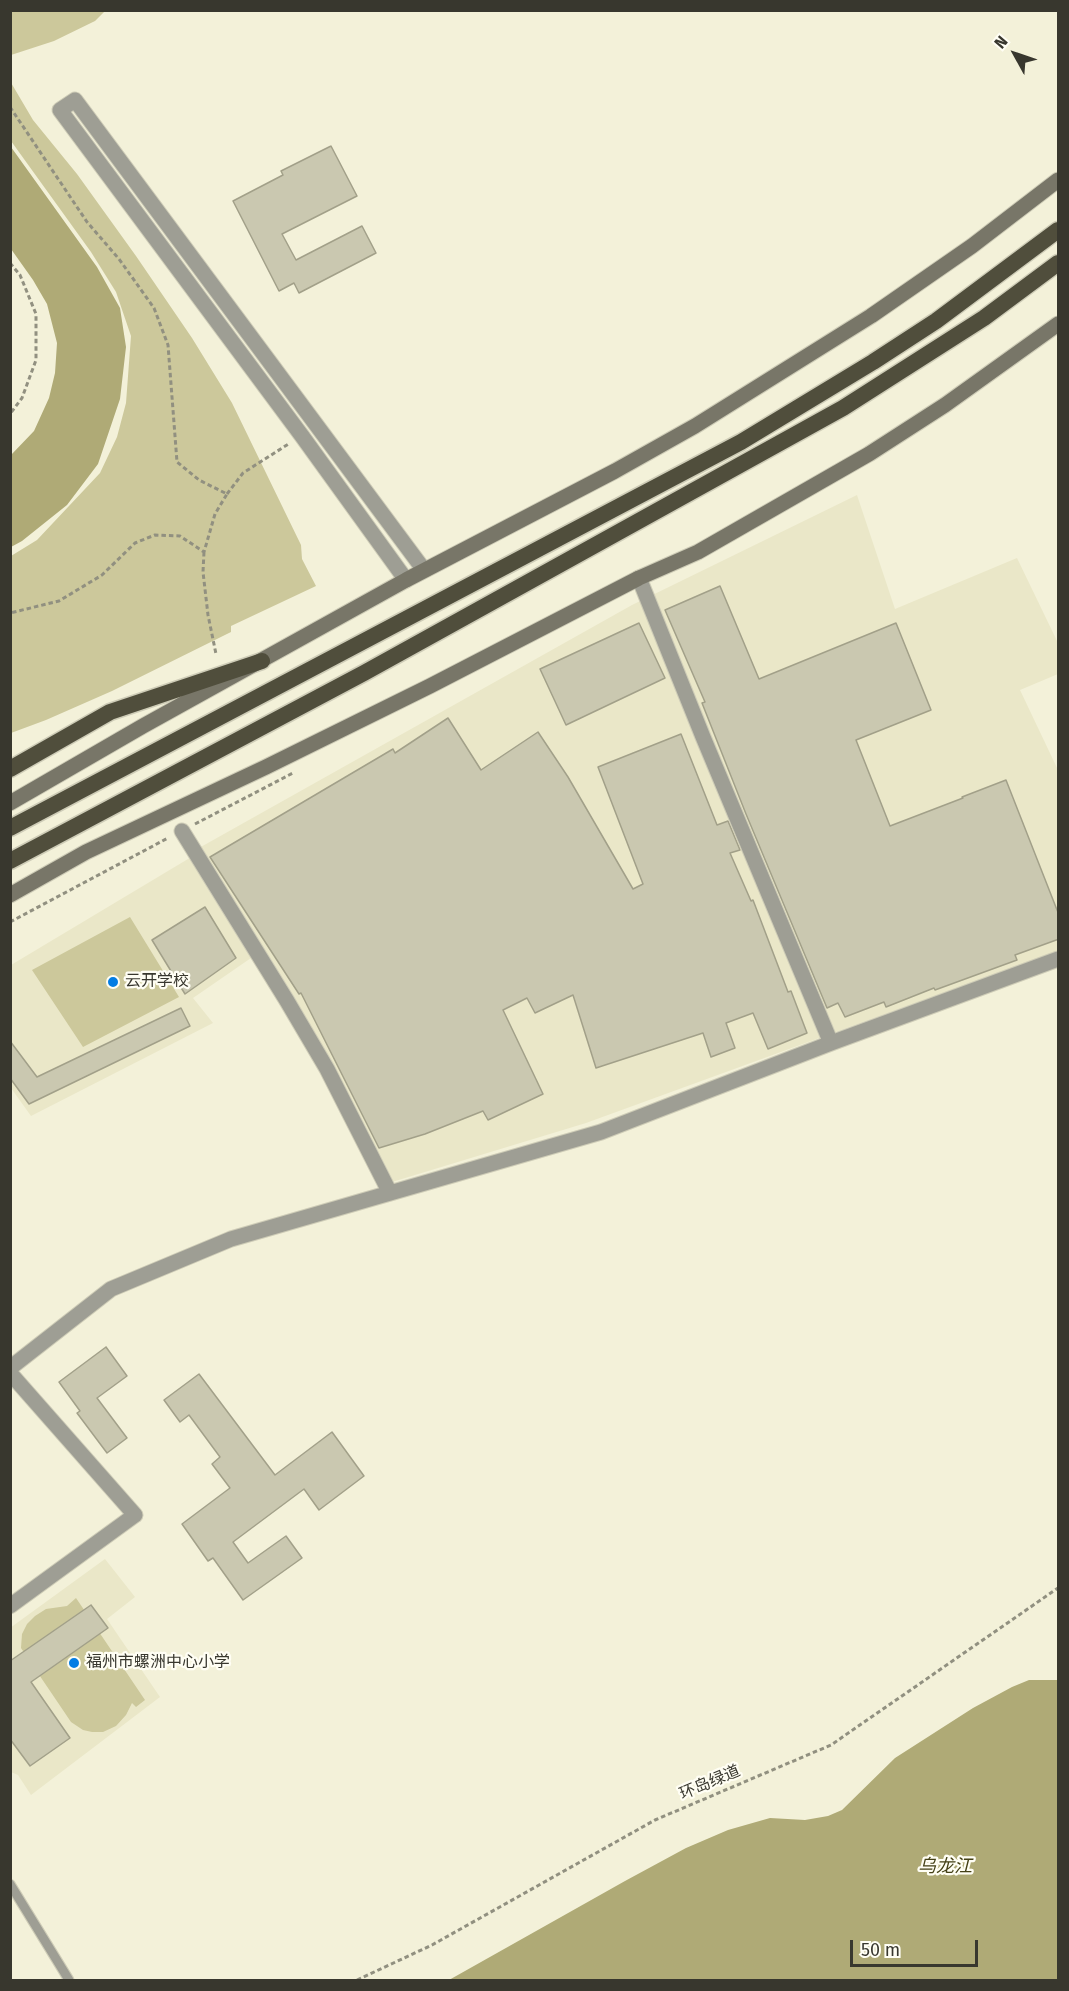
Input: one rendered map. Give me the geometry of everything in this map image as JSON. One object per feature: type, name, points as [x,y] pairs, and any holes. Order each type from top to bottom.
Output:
[{"type":"highway","points":[[10,828],[741,442],[927,327],[1059,230]]},
{"type":"highway","points":[[10,861],[374,668],[843,408],[984,318],[1059,263]]},
{"type":"highway","points":[[10,769],[110,711],[262,661]]},
{"type":"main road","points":[[10,803],[424,570],[640,458],[837,338],[922,281],[1059,180]]},
{"type":"main road","points":[[10,895],[86,852],[430,686],[639,578],[698,552],[869,454],[953,400],[1059,324]]},
{"type":"street","points":[[406,580],[60,110],[75,100],[424,570]]},
{"type":"street","points":[[639,578],[707,748],[831,1043]]},
{"type":"street","points":[[182,831],[327,1069],[390,1193]]},
{"type":"street","points":[[10,1368],[111,1289],[231,1239],[601,1132],[831,1043],[1059,959]]},
{"type":"street","points":[[10,1373],[135,1515],[10,1606]]},
{"type":"lane","points":[[10,1884],[69,1980]]},
{"type":"path","points":[[10,107],[87,222],[119,259],[154,308],[168,345],[177,462],[199,480],[226,494]]},
{"type":"path","points":[[10,263],[20,275],[36,314],[36,360],[22,398],[10,414]]},
{"type":"path","points":[[216,654],[204,583],[204,552],[215,514],[226,494],[249,468],[302,436]]},
{"type":"path","points":[[10,613],[59,601],[102,575],[135,543],[154,535],[180,536],[204,552]]},
{"type":"path","name":"环岛绿道","points":[[357,1980],[432,1945],[655,1820],[831,1745],[1059,1588]]},
{"type":"shaded area","points":[[10,11],[105,11],[95,21],[54,41],[11,55]]},
{"type":"shaded area","points":[[10,81],[33,120],[77,174],[136,256],[192,338],[232,403],[301,545],[302,559],[316,586],[231,626],[231,632],[112,691],[11,733],[11,556],[37,540],[100,473],[117,437],[126,403],[131,336],[116,292],[91,252],[11,141]]},
{"type":"shaded area","points":[[857,495],[895,609],[1017,558],[1058,643],[1058,674],[1020,690],[1058,770],[1058,951],[586,1123],[392,1182],[199,848],[632,605]]},
{"type":"shaded area","name":"云开学校","points":[[193,856],[251,958],[193,998],[213,1023],[31,1116],[11,1088],[11,965]]},
{"type":"shaded area","points":[[130,917],[179,997],[83,1047],[32,970]]},
{"type":"shaded area","name":"福州市螺洲中心小学","points":[[105,1559],[135,1597],[107,1619],[160,1697],[31,1795],[18,1775],[11,1772],[10,1628]]},
{"type":"shaded area","points":[[76,1598],[145,1700],[136,1707],[132,1703],[126,1715],[116,1726],[103,1732],[83,1730],[71,1722],[21,1648],[22,1634],[27,1624],[35,1616],[46,1609],[67,1606]]},
{"type":"water","points":[[11,147],[97,267],[120,308],[126,347],[120,399],[98,464],[67,505],[22,541],[11,547],[11,455],[34,431],[49,398],[55,373],[57,343],[47,304],[11,249]]},
{"type":"water","name":"乌龙江","points":[[1029,1680],[1058,1680],[1058,1980],[449,1980],[686,1848],[728,1830],[770,1818],[805,1820],[828,1816],[842,1810],[895,1758],[973,1708]]},
{"type":"building","points":[[331,146],[357,196],[282,234],[296,260],[362,226],[376,253],[299,293],[294,283],[279,291],[233,201],[283,175],[281,171]]},
{"type":"building","points":[[720,586],[759,679],[896,623],[931,710],[856,740],[890,826],[1006,780],[1059,915],[1059,939],[1015,955],[1017,960],[886,1007],[884,1002],[845,1017],[838,1003],[827,1008],[746,814],[702,703],[705,702],[665,610]]},
{"type":"building","points":[[639,623],[665,678],[566,725],[540,669]]},
{"type":"building","points":[[448,718],[481,770],[538,732],[568,777],[633,889],[643,884],[598,767],[681,734],[717,825],[728,821],[740,850],[730,853],[751,901],[753,900],[788,992],[791,991],[807,1033],[768,1049],[753,1013],[726,1023],[735,1048],[711,1057],[703,1033],[596,1068],[573,995],[535,1013],[527,998],[503,1010],[543,1094],[488,1120],[483,1111],[425,1134],[379,1148],[301,993],[299,994],[210,857],[393,749],[395,753]]},
{"type":"building","points":[[205,907],[236,958],[185,994],[152,940]]},
{"type":"building","points":[[181,1008],[190,1026],[29,1104],[10,1078],[10,1041],[37,1077]]},
{"type":"building","points":[[106,1347],[127,1376],[97,1398],[127,1438],[107,1453],[77,1413],[80,1411],[59,1382]]},
{"type":"building","points":[[199,1374],[275,1475],[332,1432],[364,1476],[319,1510],[304,1489],[233,1542],[248,1563],[286,1536],[302,1558],[243,1600],[213,1558],[208,1561],[182,1524],[230,1488],[212,1464],[220,1457],[189,1415],[180,1422],[164,1400]]},
{"type":"building","points":[[91,1605],[108,1628],[31,1682],[70,1738],[30,1766],[10,1739],[10,1661]]},
{"type":"place","name":"云开学校","points":[[113,982]]},
{"type":"place","name":"福州市螺洲中心小学","points":[[74,1663]]}]
